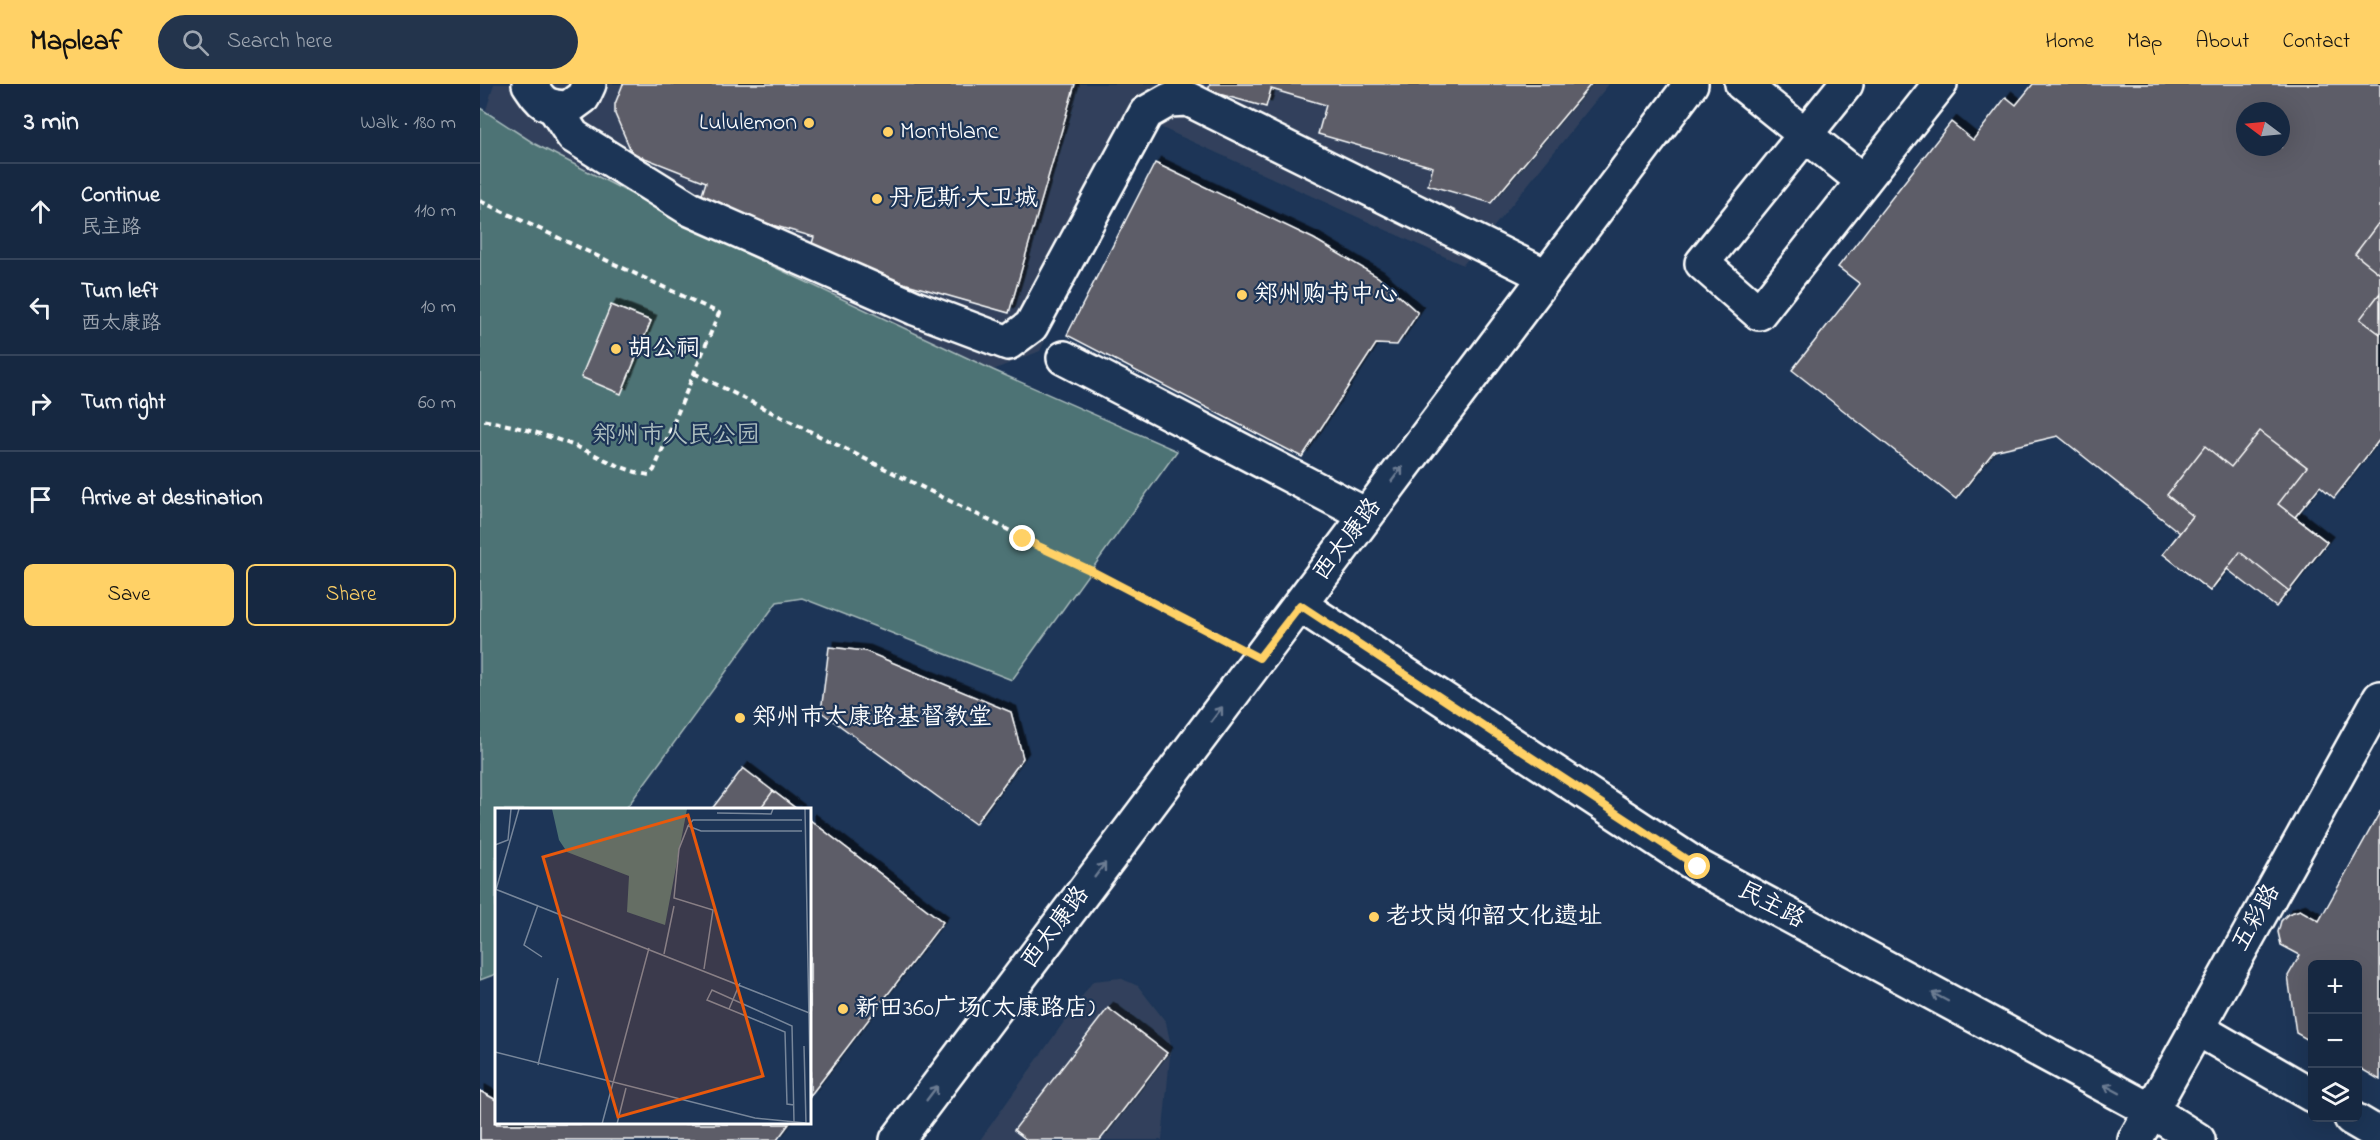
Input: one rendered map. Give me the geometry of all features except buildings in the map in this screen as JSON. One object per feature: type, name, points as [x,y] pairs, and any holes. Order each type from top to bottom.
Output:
[{"type":"street","points":[[529,84],[542,103],[568,108],[583,97],[589,84]]},
{"type":"street","name":"西太康路","points":[[897,1140],[1691,84]]},
{"type":"street","points":[[1742,84],[1863,181]]},
{"type":"street","points":[[1846,84],[1702,263],[1759,313],[1940,84]]},
{"type":"street","points":[[554,107],[573,136],[690,209],[915,308],[1008,343],[1031,326],[1146,113],[1169,100],[1188,99],[1546,276]]},
{"type":"street","points":[[1064,358],[1366,515]]},
{"type":"street","name":"民主路","points":[[1300,605],[1698,867],[2152,1111],[2198,1140]]},
{"type":"street","name":"五彩路","points":[[2135,1140],[2380,698]]},
{"type":"street","points":[[2196,1028],[2308,1092]]},
{"type":"street","points":[[2358,1122],[2380,1134]]},
{"type":"path","points":[[480,201],[719,313],[654,470],[649,475],[636,473],[574,446],[496,422],[480,420]]},
{"type":"path","points":[[694,373],[1003,529],[1092,571],[1259,658]]},
{"type":"shaded area","name":"丹尼斯·大卫城","points":[[494,84],[1609,84],[1463,265],[1149,122],[1040,351],[993,370],[749,255],[535,144],[486,110]]},
{"type":"shaded area","points":[[1120,978],[1138,986],[1166,1022],[1171,1046],[1162,1140],[980,1140],[1093,981]]},
{"type":"green space","name":"郑州市人民公园","points":[[480,108],[535,144],[749,255],[993,370],[1177,451],[1012,680],[802,598],[777,602],[626,808],[495,808],[495,974],[480,980]]},
{"type":"place","name":"Lululemon","points":[[809,123]]},
{"type":"place","name":"Montblanc","points":[[888,132]]},
{"type":"place","name":"丹尼斯·大卫城","points":[[877,199]]},
{"type":"place","name":"郑州购书中心","points":[[1242,295]]},
{"type":"place","name":"胡公祠","points":[[616,349]]},
{"type":"place","name":"郑州市太康路基督教堂","points":[[740,718]]},
{"type":"place","name":"老坟岗仰韶文化遗址","points":[[1374,917]]},
{"type":"place","name":"新田360广场(太康路店)","points":[[843,1009]]},
{"type":"route","points":[[1023,539],[1092,571],[1259,658],[1300,605],[1698,867]]}]
